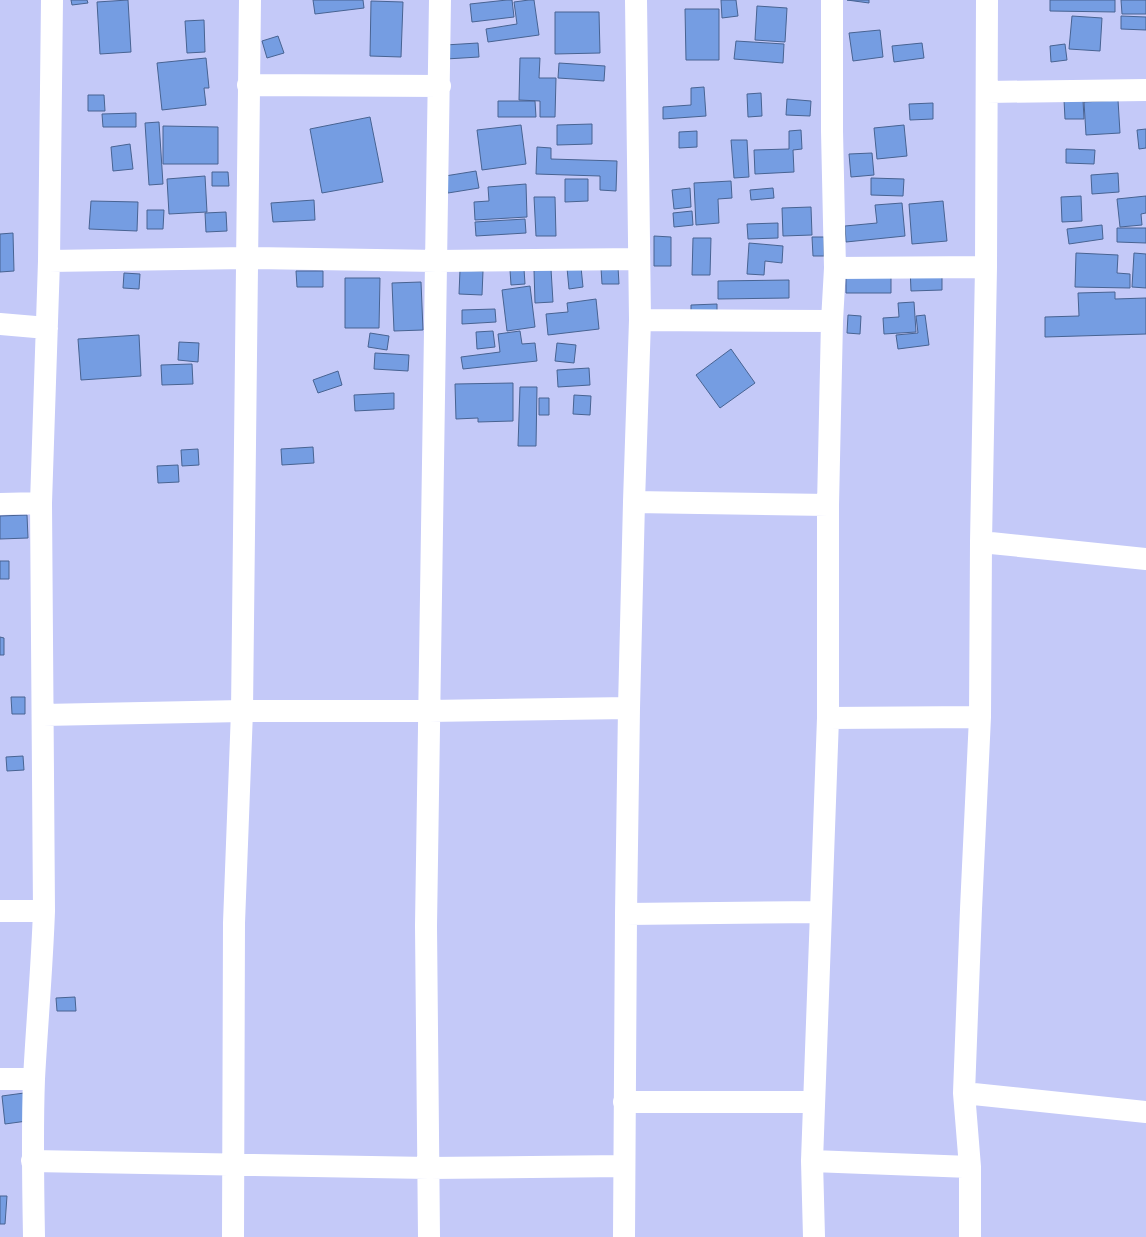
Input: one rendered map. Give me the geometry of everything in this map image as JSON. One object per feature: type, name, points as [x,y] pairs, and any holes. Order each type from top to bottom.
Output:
[{"type":"street","points":[[34,1237],[32,1161],[34,1079],[42,968],[44,911],[41,503],[49,261],[52,0]]},
{"type":"street","points":[[233,1237],[234,923],[242,711],[250,0]]},
{"type":"street","points":[[429,1237],[426,926],[428,710],[440,86],[440,0]]},
{"type":"street","points":[[624,1237],[624,1102],[629,708],[640,320],[636,0]]},
{"type":"street","points":[[814,1237],[812,1161],[828,718],[828,505],[832,321],[835,268],[832,131],[832,0]]},
{"type":"street","points":[[970,1237],[970,1167],[964,1093],[980,717],[981,542],[986,267],[987,0]]},
{"type":"street","points":[[248,85],[440,86]]},
{"type":"street","points":[[987,92],[1146,90]]},
{"type":"street","points":[[49,261],[247,258],[437,261],[639,259]]},
{"type":"street","points":[[835,268],[986,267]]},
{"type":"street","points":[[640,320],[832,321]]},
{"type":"street","points":[[0,324],[47,328]]},
{"type":"street","points":[[634,502],[828,505]]},
{"type":"street","points":[[0,504],[41,503]]},
{"type":"street","points":[[981,542],[1146,559]]},
{"type":"street","points":[[43,716],[242,711],[629,708]]},
{"type":"street","points":[[828,718],[980,717]]},
{"type":"street","points":[[0,911],[44,911]]},
{"type":"street","points":[[626,914],[822,912]]},
{"type":"street","points":[[0,1079],[34,1079]]},
{"type":"street","points":[[964,1093],[1146,1112]]},
{"type":"street","points":[[624,1102],[814,1102]]},
{"type":"street","points":[[32,1161],[429,1168],[624,1166]]},
{"type":"street","points":[[812,1161],[970,1167]]},
{"type":"building","points":[[71,0],[87,0],[88,3],[72,5]]},
{"type":"building","points":[[128,0],[131,52],[100,54],[97,2]]},
{"type":"building","points":[[313,0],[363,0],[364,8],[315,14]]},
{"type":"building","points":[[512,0],[514,17],[472,22],[470,4]]},
{"type":"building","points":[[534,0],[539,35],[488,42],[486,29],[517,24],[514,2]]},
{"type":"building","points":[[721,0],[736,0],[738,16],[722,18]]},
{"type":"building","points":[[847,0],[869,0],[869,3]]},
{"type":"building","points":[[1050,0],[1115,0],[1115,12],[1050,11]]},
{"type":"building","points":[[1121,0],[1146,0],[1146,14],[1122,14]]},
{"type":"building","points":[[371,1],[403,2],[401,57],[370,56]]},
{"type":"building","points":[[757,6],[787,8],[785,42],[755,40]]},
{"type":"building","points":[[685,9],[719,9],[719,60],[686,60]]},
{"type":"building","points":[[555,12],[599,12],[600,53],[555,54]]},
{"type":"building","points":[[1072,16],[1102,18],[1100,51],[1069,49]]},
{"type":"building","points":[[1121,16],[1146,17],[1146,30],[1121,29]]},
{"type":"building","points":[[204,20],[205,52],[187,53],[185,21]]},
{"type":"building","points":[[880,30],[883,57],[853,61],[849,33]]},
{"type":"building","points":[[278,36],[284,53],[267,58],[262,41]]},
{"type":"building","points":[[736,41],[784,44],[783,63],[734,59]]},
{"type":"building","points":[[478,43],[479,57],[446,59],[445,45]]},
{"type":"building","points":[[922,43],[924,58],[894,62],[892,46]]},
{"type":"building","points":[[1065,44],[1067,60],[1051,62],[1050,46]]},
{"type":"building","points":[[206,58],[209,88],[204,88],[206,105],[162,110],[157,63]]},
{"type":"building","points":[[520,58],[540,58],[539,78],[556,78],[555,117],[540,117],[540,101],[519,100]]},
{"type":"building","points":[[559,63],[605,66],[604,81],[558,78]]},
{"type":"building","points":[[704,87],[706,116],[663,119],[663,107],[691,105],[691,88]]},
{"type":"building","points":[[761,93],[762,116],[748,117],[747,94]]},
{"type":"building","points":[[88,95],[104,95],[105,111],[88,111]]},
{"type":"building","points":[[787,99],[811,101],[810,116],[786,115]]},
{"type":"building","points":[[1064,100],[1083,100],[1084,119],[1065,119]]},
{"type":"building","points":[[1118,100],[1120,133],[1086,135],[1084,102]]},
{"type":"building","points":[[498,101],[535,101],[536,117],[498,117]]},
{"type":"building","points":[[933,103],[933,119],[910,120],[909,104]]},
{"type":"building","points":[[136,113],[136,127],[103,127],[102,114]]},
{"type":"building","points":[[370,117],[383,182],[322,193],[310,129]]},
{"type":"building","points":[[159,122],[163,184],[149,185],[145,123]]},
{"type":"building","points":[[592,124],[592,144],[557,145],[557,125]]},
{"type":"building","points":[[521,125],[526,164],[482,170],[477,130]]},
{"type":"building","points":[[904,125],[907,156],[877,159],[874,128]]},
{"type":"building","points":[[163,126],[218,127],[218,164],[163,164]]},
{"type":"building","points":[[1146,129],[1146,148],[1139,149],[1137,130]]},
{"type":"building","points":[[801,130],[802,149],[793,150],[794,172],[755,174],[754,150],[789,149],[789,131]]},
{"type":"building","points":[[697,131],[697,147],[679,148],[679,132]]},
{"type":"building","points":[[731,140],[747,140],[749,177],[734,178]]},
{"type":"building","points":[[130,144],[133,169],[113,171],[111,147]]},
{"type":"building","points":[[537,147],[551,148],[551,159],[617,161],[616,191],[600,190],[600,176],[536,174]]},
{"type":"building","points":[[1066,149],[1095,150],[1094,164],[1066,163]]},
{"type":"building","points":[[872,153],[874,175],[851,177],[849,154]]},
{"type":"building","points":[[476,171],[479,188],[448,193],[445,176]]},
{"type":"building","points":[[212,172],[228,172],[229,186],[212,186]]},
{"type":"building","points":[[1118,173],[1119,192],[1092,194],[1091,175]]},
{"type":"building","points":[[205,176],[207,212],[169,214],[167,179]]},
{"type":"building","points":[[871,178],[904,179],[903,196],[871,195]]},
{"type":"building","points":[[565,179],[588,179],[588,201],[565,202]]},
{"type":"building","points":[[731,181],[732,198],[718,199],[719,223],[696,225],[694,183]]},
{"type":"building","points":[[526,184],[527,217],[475,220],[474,202],[489,201],[488,187]]},
{"type":"building","points":[[690,188],[691,207],[674,209],[672,190]]},
{"type":"building","points":[[773,188],[774,198],[751,200],[750,190]]},
{"type":"building","points":[[1081,196],[1082,221],[1062,222],[1061,197]]},
{"type":"building","points":[[1146,196],[1146,213],[1141,214],[1142,225],[1120,227],[1117,199]]},
{"type":"building","points":[[534,197],[555,197],[556,236],[536,236]]},
{"type":"building","points":[[314,200],[315,220],[273,222],[271,203]]},
{"type":"building","points":[[91,201],[138,202],[137,231],[89,229]]},
{"type":"building","points":[[943,201],[947,241],[912,244],[909,204]]},
{"type":"building","points":[[902,203],[905,236],[846,242],[845,226],[877,223],[875,205]]},
{"type":"building","points":[[811,207],[812,235],[783,236],[782,208]]},
{"type":"building","points":[[147,210],[164,210],[163,229],[147,229]]},
{"type":"building","points":[[692,211],[693,225],[674,227],[673,213]]},
{"type":"building","points":[[226,212],[227,231],[206,232],[205,213]]},
{"type":"building","points":[[525,219],[526,233],[476,236],[475,222]]},
{"type":"building","points":[[778,223],[778,238],[748,239],[747,224]]},
{"type":"building","points":[[1102,225],[1103,239],[1069,244],[1067,229]]},
{"type":"building","points":[[1117,228],[1146,228],[1146,243],[1117,242]]},
{"type":"building","points":[[13,233],[14,271],[0,272],[0,234]]},
{"type":"building","points":[[654,236],[671,237],[671,266],[654,266]]},
{"type":"building","points":[[812,237],[824,237],[824,256],[813,256]]},
{"type":"building","points":[[693,238],[711,238],[710,275],[692,275]]},
{"type":"building","points":[[749,243],[783,246],[782,263],[765,261],[764,275],[747,274]]},
{"type":"building","points":[[1076,253],[1118,255],[1117,273],[1130,274],[1130,288],[1075,287]]},
{"type":"building","points":[[1134,253],[1146,254],[1146,288],[1132,287]]},
{"type":"building","points":[[942,266],[942,290],[911,291],[910,267]]},
{"type":"building","points":[[581,267],[583,287],[569,289],[567,268]]},
{"type":"building","points":[[618,267],[619,284],[602,284],[601,268]]},
{"type":"building","points":[[524,269],[525,284],[511,285],[510,270]]},
{"type":"building","points":[[551,269],[553,302],[535,303],[534,270]]},
{"type":"building","points":[[460,270],[483,271],[482,295],[459,294]]},
{"type":"building","points":[[296,271],[323,271],[323,287],[297,287]]},
{"type":"building","points":[[124,273],[140,274],[139,289],[123,288]]},
{"type":"building","points":[[846,276],[891,276],[891,293],[846,293]]},
{"type":"building","points":[[345,278],[380,278],[379,328],[345,328]]},
{"type":"building","points":[[789,280],[789,298],[718,299],[718,281]]},
{"type":"building","points":[[421,282],[423,330],[394,331],[392,283]]},
{"type":"building","points":[[530,286],[535,327],[507,331],[502,290]]},
{"type":"building","points":[[1115,292],[1115,299],[1146,298],[1146,334],[1045,337],[1045,317],[1079,316],[1078,293]]},
{"type":"building","points":[[596,299],[599,329],[548,335],[546,314],[568,312],[567,303]]},
{"type":"building","points":[[914,302],[916,332],[884,334],[883,318],[899,317],[898,303]]},
{"type":"building","points":[[717,304],[717,316],[691,316],[691,305]]},
{"type":"building","points":[[495,309],[496,322],[462,324],[462,310]]},
{"type":"building","points":[[848,315],[861,316],[860,334],[847,333]]},
{"type":"building","points":[[925,315],[929,345],[898,349],[896,335],[918,333],[916,316]]},
{"type":"building","points":[[493,331],[495,347],[477,349],[476,332]]},
{"type":"building","points":[[520,331],[522,344],[535,343],[537,361],[463,369],[461,357],[500,352],[498,334]]},
{"type":"building","points":[[370,333],[389,336],[387,350],[368,347]]},
{"type":"building","points":[[139,335],[141,376],[81,380],[78,339]]},
{"type":"building","points":[[179,342],[199,343],[198,362],[178,360]]},
{"type":"building","points":[[557,343],[576,345],[574,363],[555,361]]},
{"type":"building","points":[[731,349],[755,383],[720,408],[696,375]]},
{"type":"building","points":[[375,353],[409,355],[408,371],[374,369]]},
{"type":"building","points":[[192,364],[193,384],[162,385],[161,365]]},
{"type":"building","points":[[589,368],[590,385],[558,387],[557,370]]},
{"type":"building","points":[[338,371],[342,385],[318,393],[313,380]]},
{"type":"building","points":[[513,383],[513,421],[478,422],[478,418],[456,419],[455,384]]},
{"type":"building","points":[[520,387],[537,387],[536,446],[518,446]]},
{"type":"building","points":[[394,393],[394,409],[355,411],[354,395]]},
{"type":"building","points":[[574,395],[591,396],[590,415],[573,414]]},
{"type":"building","points":[[539,398],[549,398],[549,415],[539,415]]},
{"type":"building","points":[[313,447],[314,463],[282,465],[281,449]]},
{"type":"building","points":[[198,449],[199,465],[182,466],[181,450]]},
{"type":"building","points":[[178,465],[179,482],[158,483],[157,466]]},
{"type":"building","points":[[27,515],[28,538],[0,539],[0,516]]},
{"type":"building","points":[[0,561],[9,561],[9,579],[0,579]]},
{"type":"building","points":[[0,637],[4,638],[4,655],[0,655]]},
{"type":"building","points":[[11,697],[25,697],[25,714],[12,714]]},
{"type":"building","points":[[23,756],[24,770],[7,771],[6,757]]},
{"type":"building","points":[[75,997],[76,1011],[57,1011],[56,998]]},
{"type":"building","points":[[24,1093],[27,1121],[5,1124],[2,1096]]},
{"type":"building","points":[[0,1196],[7,1196],[5,1224],[0,1224]]}]
